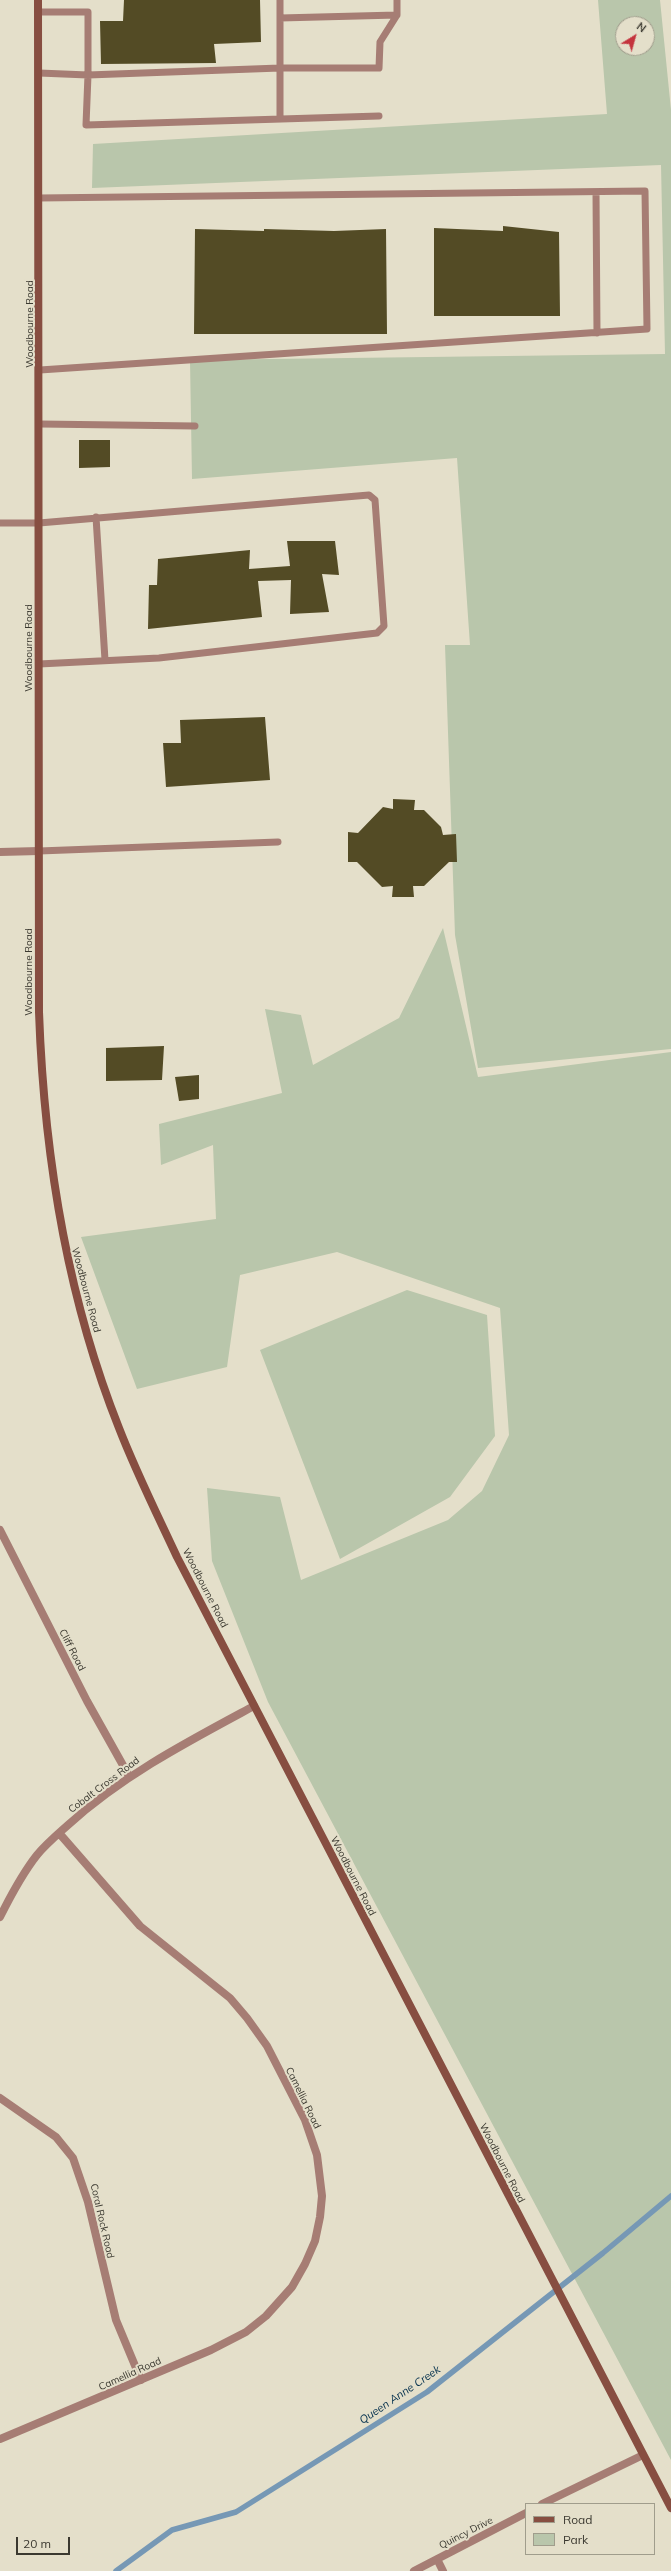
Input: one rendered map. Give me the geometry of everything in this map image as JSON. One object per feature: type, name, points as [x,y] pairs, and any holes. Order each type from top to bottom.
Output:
[{"type":"main road","name":"Woodbourne Road","points":[[38,0],[40,370],[39,851],[42,1080],[50,1159],[64,1245],[79,1307],[119,1428],[150,1500],[254,1706],[671,2508]]},
{"type":"street","points":[[0,852],[39,851]]},
{"type":"street","name":"Cliff Road","points":[[0,1530],[87,1701],[129,1776]]},
{"type":"street","name":"Cobalt Cross Road","points":[[0,1917],[19,1881],[38,1853],[59,1833],[129,1776],[174,1749],[254,1706]]},
{"type":"street","name":"Camellia Road","points":[[0,2440],[211,2350],[246,2332],[283,2299],[305,2264],[315,2241],[320,2217],[321,2180],[317,2154],[305,2120],[267,2046],[247,2018],[230,1998],[140,1926],[59,1833]]},
{"type":"street","name":"Coral Rock Road","points":[[0,2098],[56,2137],[73,2158],[88,2202],[116,2320],[141,2380]]},
{"type":"street","points":[[544,2503],[643,2455]]},
{"type":"street","name":"Quincy Drive","points":[[414,2571],[525,2514]]},
{"type":"street","points":[[437,2559],[443,2571]]},
{"type":"lane","points":[[280,0],[280,119]]},
{"type":"lane","points":[[39,73],[88,75],[280,68],[378,68],[380,42],[398,16],[397,0]]},
{"type":"lane","points":[[38,12],[88,12],[86,125],[379,116]]},
{"type":"lane","points":[[280,18],[398,16]]},
{"type":"lane","points":[[39,198],[645,191],[647,329],[40,370]]},
{"type":"lane","points":[[596,192],[597,333]]},
{"type":"lane","points":[[40,424],[195,426]]},
{"type":"lane","points":[[0,524],[39,523],[369,495],[376,500],[384,626],[377,633],[159,658],[39,664]]},
{"type":"lane","points":[[96,517],[105,660]]},
{"type":"lane","points":[[39,851],[278,842]]},
{"type":"green space","points":[[598,0],[660,0],[671,110],[671,1049],[478,1068],[455,935],[445,645],[470,645],[457,458],[192,479],[190,360],[665,354],[661,165],[92,188],[93,144],[607,114]]},
{"type":"green space","points":[[443,928],[478,1077],[671,1052],[671,2460],[268,1702],[212,1561],[207,1488],[280,1497],[301,1580],[448,1520],[482,1491],[509,1435],[500,1308],[337,1252],[240,1275],[227,1367],[137,1389],[81,1237],[216,1219],[213,1145],[161,1165],[159,1124],[282,1093],[265,1009],[301,1015],[313,1065],[399,1018]]},
{"type":"green space","points":[[407,1290],[487,1315],[495,1436],[450,1497],[340,1559],[260,1350]]},
{"type":"building","points":[[124,0],[260,0],[261,42],[214,44],[216,63],[101,64],[100,21],[123,21]]},
{"type":"building","points":[[503,226],[559,232],[560,316],[434,316],[434,228],[503,231]]},
{"type":"building","points":[[195,229],[334,231],[386,229],[387,334],[194,334]]},
{"type":"building","points":[[79,440],[110,440],[110,467],[79,468]]},
{"type":"building","points":[[287,541],[335,541],[339,575],[322,574],[329,612],[290,614],[291,580],[258,581],[262,617],[148,629],[149,585],[157,585],[158,559],[250,550],[249,569],[290,566]]},
{"type":"building","points":[[265,717],[270,780],[166,787],[163,743],[181,743],[180,720]]},
{"type":"building","points":[[393,799],[415,800],[414,810],[424,810],[441,827],[443,835],[456,834],[457,862],[449,862],[424,886],[413,886],[414,897],[392,897],[393,886],[382,887],[357,862],[348,862],[348,832],[358,833],[383,807],[393,809]]},
{"type":"building","points":[[164,1046],[162,1080],[106,1081],[106,1048]]},
{"type":"building","points":[[199,1075],[199,1099],[179,1101],[175,1077]]},
{"type":"waterway","name":"Queen Anne Creek","points":[[116,2571],[172,2530],[236,2512],[427,2392],[603,2253],[671,2196]]}]
